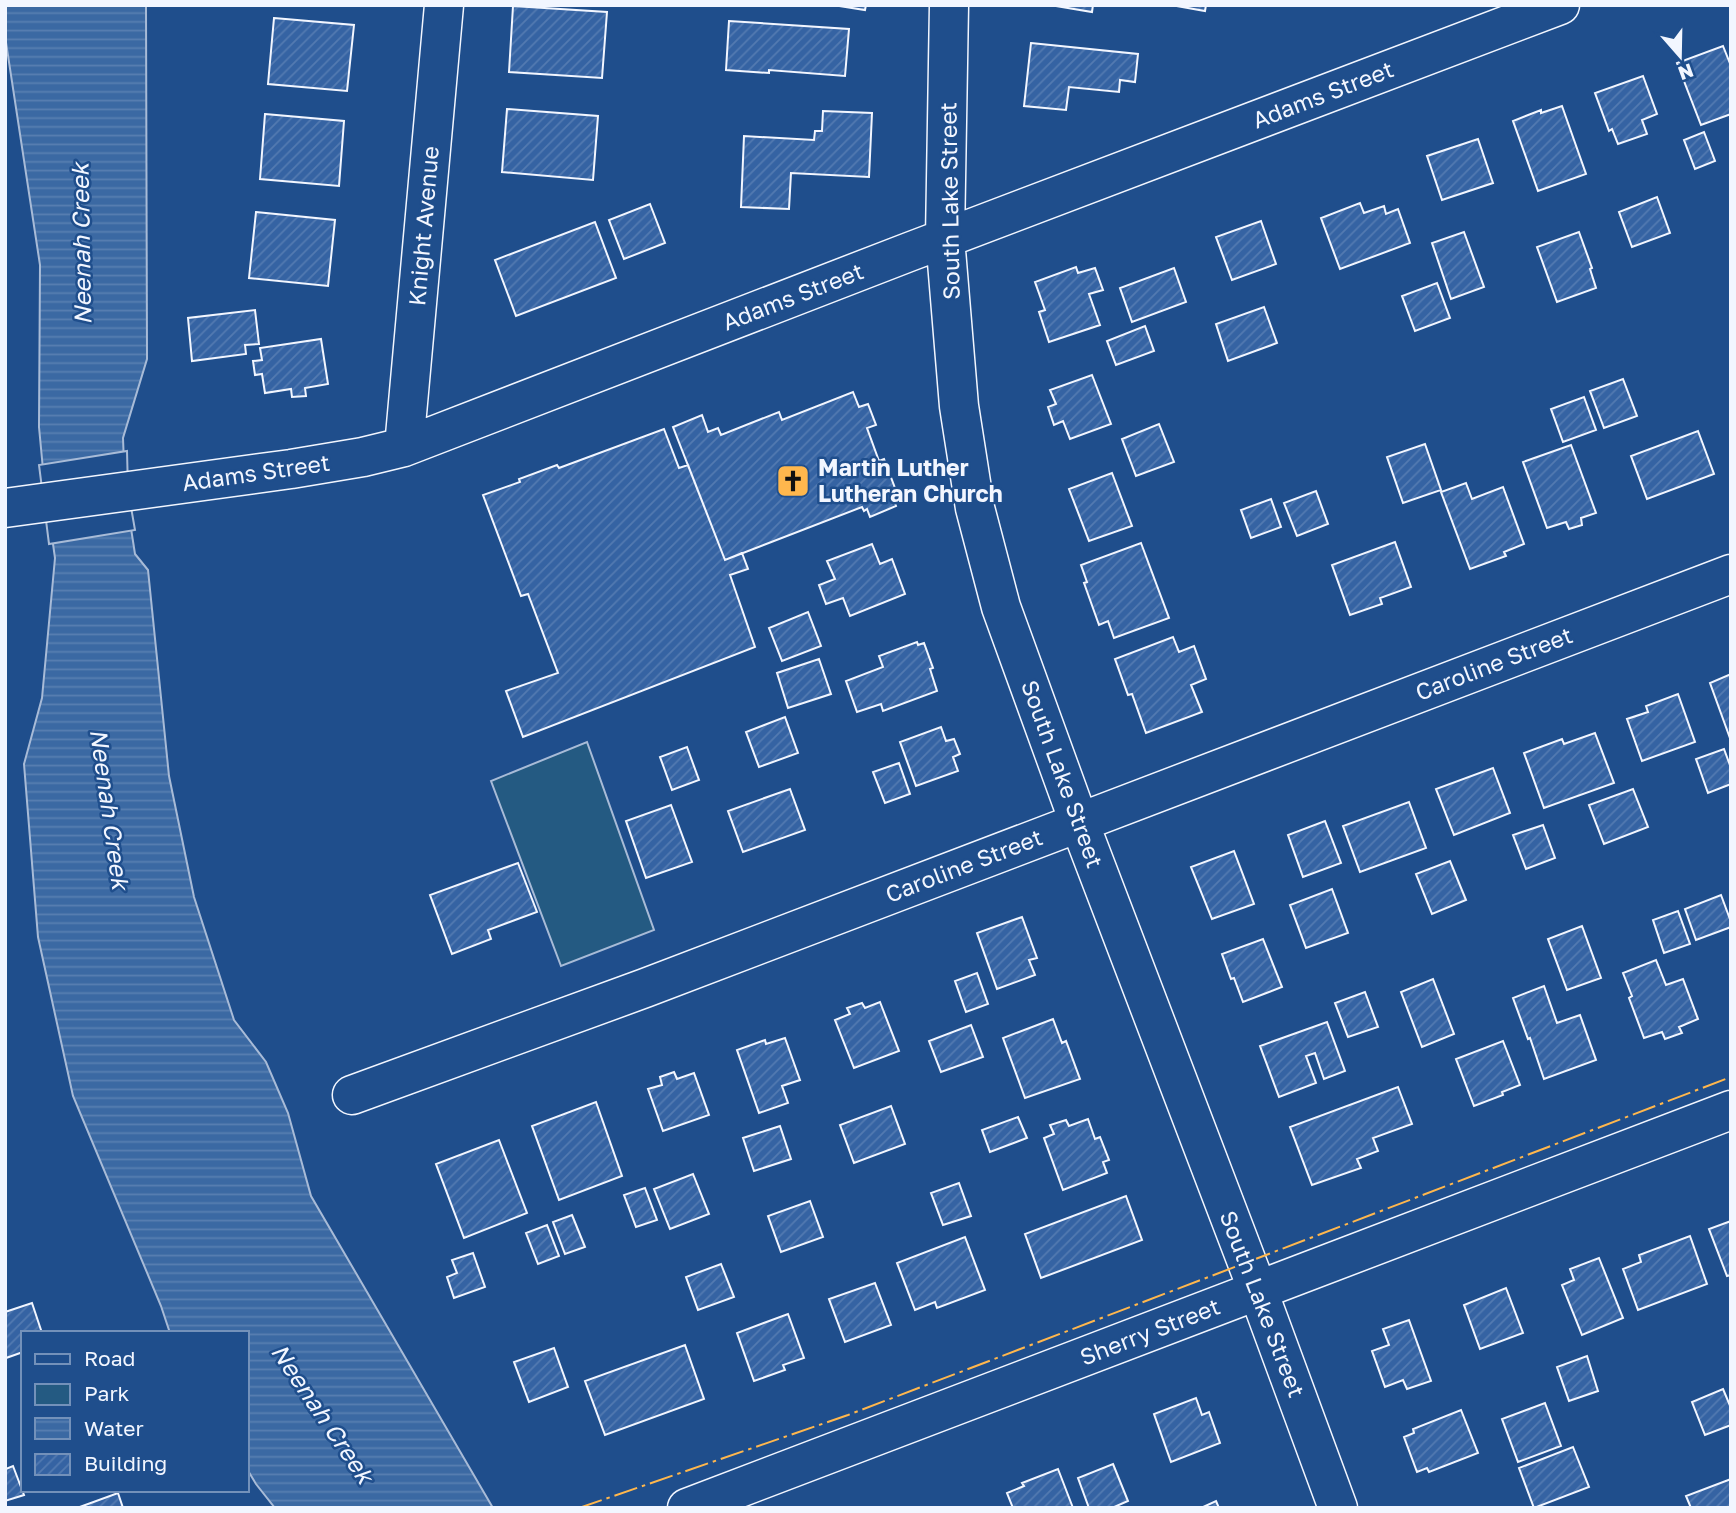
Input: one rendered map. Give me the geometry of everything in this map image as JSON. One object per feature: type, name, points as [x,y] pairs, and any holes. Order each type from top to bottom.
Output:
[{"type":"street","name":"Knight Avenue","points":[[404,447],[444,5]]},
{"type":"street","name":"South Lake Street","points":[[949,5],[946,239],[959,406],[975,508],[1002,607],[1079,822],[1338,1508]]},
{"type":"street","name":"Adams Street","points":[[22,506],[291,469],[404,447],[1560,5]]},
{"type":"street","name":"Caroline Street","points":[[352,1095],[645,988],[1731,574]]},
{"type":"street","name":"Sherry Street","points":[[687,1508],[1731,1110]]},
{"type":"green space","points":[[587,742],[654,930],[561,966],[491,781]]},
{"type":"water","name":"Neenah Creek","points":[[5,5],[146,5],[147,359],[123,438],[125,490],[135,554],[148,570],[169,776],[194,897],[234,1020],[266,1062],[288,1113],[311,1196],[493,1508],[275,1508],[248,1471],[248,1331],[169,1331],[73,1096],[38,937],[24,764],[42,698],[55,558],[39,427],[40,265],[5,36]]},
{"type":"pier","points":[[127,451],[128,490],[135,530],[49,544],[39,465]]},
{"type":"building","points":[[833,5],[866,5],[865,10]]},
{"type":"building","points":[[1050,5],[1093,5],[1092,12]]},
{"type":"building","points":[[1171,5],[1206,5],[1205,11]]},
{"type":"building","points":[[513,6],[607,12],[602,78],[509,72]]},
{"type":"building","points":[[274,18],[354,25],[347,91],[268,84]]},
{"type":"building","points":[[729,21],[849,29],[845,76],[769,70],[769,73],[726,70]]},
{"type":"building","points":[[1031,43],[1138,54],[1135,82],[1120,80],[1119,92],[1069,87],[1066,110],[1024,106]]},
{"type":"building","points":[[1723,46],[1731,66],[1731,114],[1701,125],[1677,63]]},
{"type":"building","points":[[1643,76],[1657,114],[1642,120],[1647,134],[1618,144],[1612,129],[1609,131],[1595,93]]},
{"type":"building","points":[[1562,106],[1586,174],[1538,191],[1513,121],[1541,110],[1541,113]]},
{"type":"building","points":[[507,109],[598,116],[593,180],[502,172]]},
{"type":"building","points":[[823,111],[872,113],[869,177],[791,173],[789,209],[741,207],[744,136],[814,140],[815,131],[822,131]]},
{"type":"building","points":[[265,114],[344,121],[339,186],[260,179]]},
{"type":"building","points":[[1704,132],[1715,161],[1695,169],[1684,140]]},
{"type":"building","points":[[1478,139],[1493,183],[1442,200],[1427,156]]},
{"type":"building","points":[[1657,197],[1670,233],[1632,247],[1619,212]]},
{"type":"building","points":[[1360,203],[1364,213],[1384,206],[1386,214],[1398,209],[1410,243],[1340,269],[1321,218]]},
{"type":"building","points":[[650,204],[665,243],[624,259],[609,220]]},
{"type":"building","points":[[256,212],[335,220],[328,286],[249,278]]},
{"type":"building","points":[[1261,221],[1276,264],[1232,280],[1216,237]]},
{"type":"building","points":[[595,222],[616,278],[516,316],[495,260]]},
{"type":"building","points":[[1464,232],[1484,287],[1451,299],[1432,243]]},
{"type":"building","points":[[1579,232],[1596,288],[1557,302],[1537,247]]},
{"type":"building","points":[[1076,267],[1078,273],[1095,268],[1103,290],[1089,294],[1100,325],[1049,342],[1039,312],[1045,310],[1035,282]]},
{"type":"building","points":[[1174,268],[1186,302],[1132,322],[1120,288]]},
{"type":"building","points":[[1437,283],[1450,318],[1415,331],[1402,296]]},
{"type":"building","points":[[1264,307],[1277,343],[1228,361],[1216,324]]},
{"type":"building","points":[[255,310],[259,344],[245,345],[246,354],[192,361],[188,318]]},
{"type":"building","points":[[1145,326],[1154,351],[1116,365],[1107,341]]},
{"type":"building","points":[[321,339],[328,384],[305,388],[306,396],[292,397],[291,389],[265,393],[262,374],[255,375],[253,361],[262,360],[260,348]]},
{"type":"building","points":[[1092,375],[1111,424],[1070,439],[1063,421],[1054,425],[1048,407],[1056,404],[1050,390]]},
{"type":"building","points":[[1623,379],[1637,416],[1604,428],[1590,391]]},
{"type":"building","name":"Martin Luther Lutheran Church","points":[[853,392],[859,407],[868,404],[876,425],[867,428],[879,461],[884,459],[898,496],[893,498],[896,506],[870,517],[867,509],[864,511],[862,507],[725,560],[673,427],[702,415],[708,432],[718,428],[721,435],[779,412],[782,420]]},
{"type":"building","points":[[1584,397],[1596,430],[1563,442],[1551,409]]},
{"type":"building","points":[[1159,424],[1174,462],[1136,476],[1122,439]]},
{"type":"building","points":[[664,429],[679,468],[688,465],[725,560],[742,553],[748,569],[730,575],[755,647],[523,737],[506,691],[558,673],[528,594],[521,596],[483,495],[557,465],[559,468]]},
{"type":"building","points":[[1698,431],[1714,474],[1647,499],[1631,456]]},
{"type":"building","points":[[1425,444],[1441,490],[1403,503],[1387,457]]},
{"type":"building","points":[[1571,445],[1596,513],[1581,518],[1582,525],[1569,529],[1566,522],[1547,528],[1523,462]]},
{"type":"building","points":[[1112,473],[1132,526],[1089,541],[1069,489]]},
{"type":"building","points":[[1466,483],[1472,499],[1503,487],[1524,544],[1504,552],[1506,556],[1470,569],[1441,492]]},
{"type":"building","points":[[1316,491],[1328,524],[1297,536],[1284,503]]},
{"type":"building","points":[[1271,499],[1281,527],[1251,538],[1241,510]]},
{"type":"building","points":[[1395,542],[1411,587],[1380,598],[1382,604],[1350,615],[1332,565]]},
{"type":"building","points":[[1141,543],[1169,618],[1114,638],[1108,621],[1099,625],[1084,583],[1087,582],[1081,565]]},
{"type":"building","points":[[872,544],[880,564],[892,559],[905,594],[850,616],[843,598],[826,604],[819,585],[835,579],[827,561]]},
{"type":"building","points":[[808,612],[821,646],[782,661],[769,628]]},
{"type":"building","points":[[1173,637],[1179,652],[1194,646],[1206,679],[1191,685],[1202,712],[1146,733],[1132,694],[1128,695],[1115,659]]},
{"type":"building","points":[[917,642],[918,645],[924,643],[933,668],[930,669],[937,691],[883,711],[881,704],[857,712],[846,681],[883,667],[879,656]]},
{"type":"building","points":[[819,659],[831,694],[788,708],[777,673]]},
{"type":"building","points":[[1731,674],[1731,741],[1710,683]]},
{"type":"building","points":[[1678,694],[1695,742],[1642,761],[1627,719],[1648,712],[1646,706]]},
{"type":"building","points":[[785,717],[798,753],[759,767],[746,732]]},
{"type":"building","points":[[941,727],[946,741],[954,739],[960,754],[953,757],[958,771],[916,786],[900,742]]},
{"type":"building","points":[[1595,733],[1614,783],[1544,808],[1524,753],[1562,739],[1564,744]]},
{"type":"building","points":[[687,747],[699,780],[672,790],[660,757]]},
{"type":"building","points":[[1724,749],[1731,768],[1731,784],[1708,793],[1696,759]]},
{"type":"building","points":[[899,763],[910,794],[885,803],[873,772]]},
{"type":"building","points":[[1493,768],[1510,813],[1454,835],[1436,789]]},
{"type":"building","points":[[790,789],[805,830],[743,852],[728,811]]},
{"type":"building","points":[[1633,789],[1648,827],[1604,844],[1589,805]]},
{"type":"building","points":[[1409,802],[1426,848],[1360,872],[1343,826]]},
{"type":"building","points":[[671,805],[692,862],[646,878],[626,821]]},
{"type":"building","points":[[1325,821],[1341,863],[1303,877],[1288,835]]},
{"type":"building","points":[[1543,825],[1555,858],[1526,869],[1513,835]]},
{"type":"building","points":[[1234,851],[1254,904],[1212,919],[1191,867]]},
{"type":"building","points":[[1450,861],[1466,900],[1432,914],[1416,874]]},
{"type":"building","points":[[518,863],[537,912],[488,930],[491,939],[452,954],[430,895]]},
{"type":"building","points":[[1332,889],[1348,933],[1306,948],[1290,905]]},
{"type":"building","points":[[1721,895],[1731,927],[1696,940],[1685,909]]},
{"type":"building","points":[[1678,911],[1690,944],[1664,953],[1653,920]]},
{"type":"building","points":[[1022,917],[1037,958],[1029,960],[1035,975],[997,989],[977,933]]},
{"type":"building","points":[[1582,926],[1601,978],[1567,990],[1548,939]]},
{"type":"building","points":[[1263,939],[1282,987],[1243,1002],[1222,954]]},
{"type":"building","points":[[1656,960],[1666,985],[1683,979],[1698,1019],[1679,1027],[1682,1033],[1665,1039],[1662,1032],[1644,1038],[1623,973]]},
{"type":"building","points":[[977,973],[988,1004],[966,1012],[955,981]]},
{"type":"building","points":[[1433,979],[1454,1034],[1422,1047],[1401,992]]},
{"type":"building","points":[[1544,986],[1557,1023],[1580,1015],[1596,1060],[1544,1079],[1513,998]]},
{"type":"building","points":[[1365,992],[1378,1027],[1348,1037],[1335,1003]]},
{"type":"building","points":[[880,1002],[899,1051],[854,1068],[835,1020],[850,1014],[847,1008],[862,1003],[865,1008]]},
{"type":"building","points":[[1053,1019],[1062,1043],[1066,1041],[1080,1079],[1025,1098],[1003,1038]]},
{"type":"building","points":[[1327,1022],[1345,1071],[1324,1079],[1315,1053],[1306,1056],[1316,1083],[1279,1097],[1260,1046]]},
{"type":"building","points":[[971,1025],[983,1057],[941,1072],[929,1041]]},
{"type":"building","points":[[785,1038],[800,1080],[782,1086],[788,1103],[759,1113],[737,1050],[765,1040],[766,1044]]},
{"type":"building","points":[[1503,1041],[1520,1085],[1474,1106],[1456,1059]]},
{"type":"building","points":[[674,1072],[677,1079],[694,1073],[709,1115],[663,1131],[648,1089],[662,1085],[660,1077]]},
{"type":"building","points":[[1398,1087],[1412,1124],[1373,1138],[1378,1151],[1357,1159],[1361,1168],[1312,1185],[1290,1127]]},
{"type":"building","points":[[596,1102],[622,1176],[559,1200],[532,1126]]},
{"type":"building","points":[[891,1106],[905,1144],[854,1163],[840,1125]]},
{"type":"building","points":[[1018,1117],[1027,1138],[990,1152],[982,1130]]},
{"type":"building","points":[[1088,1119],[1095,1139],[1100,1137],[1109,1160],[1103,1162],[1107,1173],[1063,1190],[1044,1138],[1054,1134],[1050,1125],[1066,1120],[1069,1126]]},
{"type":"building","points":[[780,1126],[791,1159],[754,1171],[743,1138]]},
{"type":"building","points":[[499,1140],[527,1213],[464,1238],[436,1164]]},
{"type":"building","points":[[693,1174],[709,1214],[670,1229],[654,1189]]},
{"type":"building","points":[[959,1183],[971,1216],[943,1225],[931,1193]]},
{"type":"building","points":[[645,1188],[657,1220],[636,1227],[624,1195]]},
{"type":"building","points":[[1126,1196],[1142,1240],[1041,1278],[1025,1234]]},
{"type":"building","points":[[810,1201],[823,1237],[781,1252],[768,1216]]},
{"type":"building","points":[[572,1215],[585,1247],[565,1254],[553,1222]]},
{"type":"building","points":[[1731,1221],[1731,1275],[1727,1276],[1709,1229]]},
{"type":"building","points":[[547,1225],[559,1256],[538,1264],[526,1233]]},
{"type":"building","points":[[1690,1236],[1707,1284],[1638,1310],[1623,1269],[1641,1262],[1639,1255]]},
{"type":"building","points":[[965,1237],[985,1290],[937,1308],[935,1302],[915,1310],[897,1263]]},
{"type":"building","points":[[473,1253],[485,1287],[454,1298],[447,1277],[457,1273],[452,1260]]},
{"type":"building","points":[[1599,1258],[1623,1318],[1582,1335],[1562,1285],[1574,1280],[1570,1269]]},
{"type":"building","points":[[721,1264],[734,1297],[698,1310],[686,1277]]},
{"type":"building","points":[[875,1283],[891,1325],[845,1342],[829,1299]]},
{"type":"building","points":[[1506,1288],[1523,1333],[1480,1349],[1464,1305]]},
{"type":"building","points":[[32,1303],[41,1331],[21,1331],[21,1353],[6,1358],[5,1312]]},
{"type":"building","points":[[788,1314],[804,1358],[783,1365],[785,1370],[754,1381],[737,1333]]},
{"type":"building","points":[[1409,1320],[1431,1381],[1407,1389],[1403,1380],[1385,1387],[1372,1351],[1389,1345],[1383,1329]]},
{"type":"building","points":[[685,1345],[704,1399],[605,1435],[585,1381]]},
{"type":"building","points":[[554,1348],[568,1387],[529,1402],[514,1362]]},
{"type":"building","points":[[1587,1356],[1598,1391],[1569,1401],[1557,1367]]},
{"type":"building","points":[[1723,1389],[1731,1408],[1731,1425],[1705,1435],[1692,1402]]},
{"type":"building","points":[[1196,1398],[1202,1415],[1209,1412],[1220,1443],[1171,1462],[1154,1414]]},
{"type":"building","points":[[1545,1403],[1561,1446],[1518,1462],[1502,1419]]},
{"type":"building","points":[[1461,1410],[1478,1453],[1429,1472],[1427,1468],[1417,1472],[1404,1437],[1414,1433],[1413,1429]]},
{"type":"building","points":[[1573,1447],[1589,1487],[1534,1508],[1519,1468]]},
{"type":"building","points":[[1113,1464],[1128,1501],[1112,1508],[1089,1508],[1078,1478]]},
{"type":"building","points":[[13,1466],[24,1495],[5,1501],[5,1467],[6,1469]]},
{"type":"building","points":[[1058,1469],[1073,1508],[1013,1508],[1007,1493],[1024,1486],[1022,1483]]},
{"type":"building","points":[[1731,1479],[1731,1508],[1691,1508],[1686,1496]]},
{"type":"building","points":[[118,1493],[123,1508],[77,1508]]},
{"type":"building","points":[[1216,1501],[1219,1508],[1201,1508]]},
{"type":"power","points":[[579,1508],[848,1415],[1731,1077]]},
{"type":"place","name":"Martin Luther Lutheran Church","points":[[793,481]]}]
